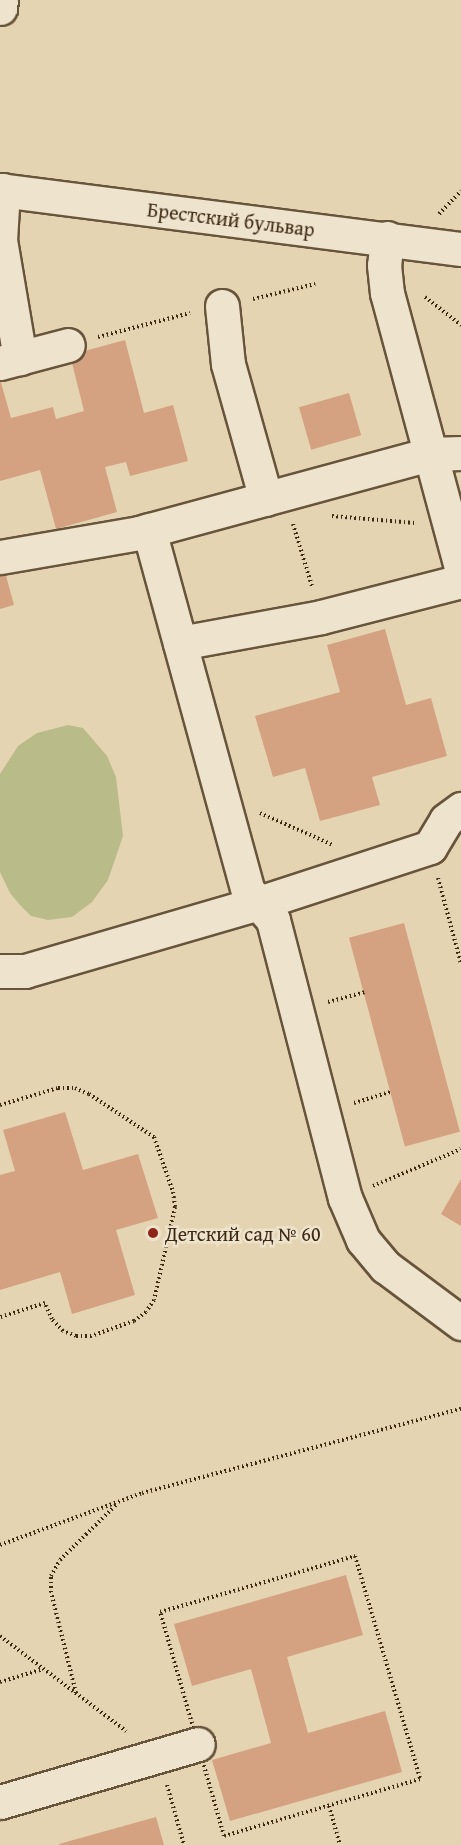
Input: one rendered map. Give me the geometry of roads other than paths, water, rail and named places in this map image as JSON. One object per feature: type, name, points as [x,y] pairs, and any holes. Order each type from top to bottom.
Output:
[{"type":"street","points":[[0,8],[1,0]]},
{"type":"street","points":[[1,190],[0,240],[10,360],[68,345]]},
{"type":"street","name":"Брестский бульвар","points":[[1,190],[461,249]]},
{"type":"street","points":[[387,238],[384,265],[387,292],[445,454],[461,568]]},
{"type":"street","points":[[222,306],[228,364],[275,497]]},
{"type":"street","points":[[0,557],[149,530],[445,454]]},
{"type":"street","points":[[149,530],[248,891],[273,920],[345,1198],[363,1240],[386,1267],[461,1323]]},
{"type":"street","points":[[180,643],[321,617],[461,581]]},
{"type":"street","points":[[0,971],[25,971],[259,903],[430,847],[446,820],[461,809]]},
{"type":"street","points":[[0,1802],[198,1744]]},
{"type":"place","name":"Детский сад № 60","points":[[153,1233]]}]
